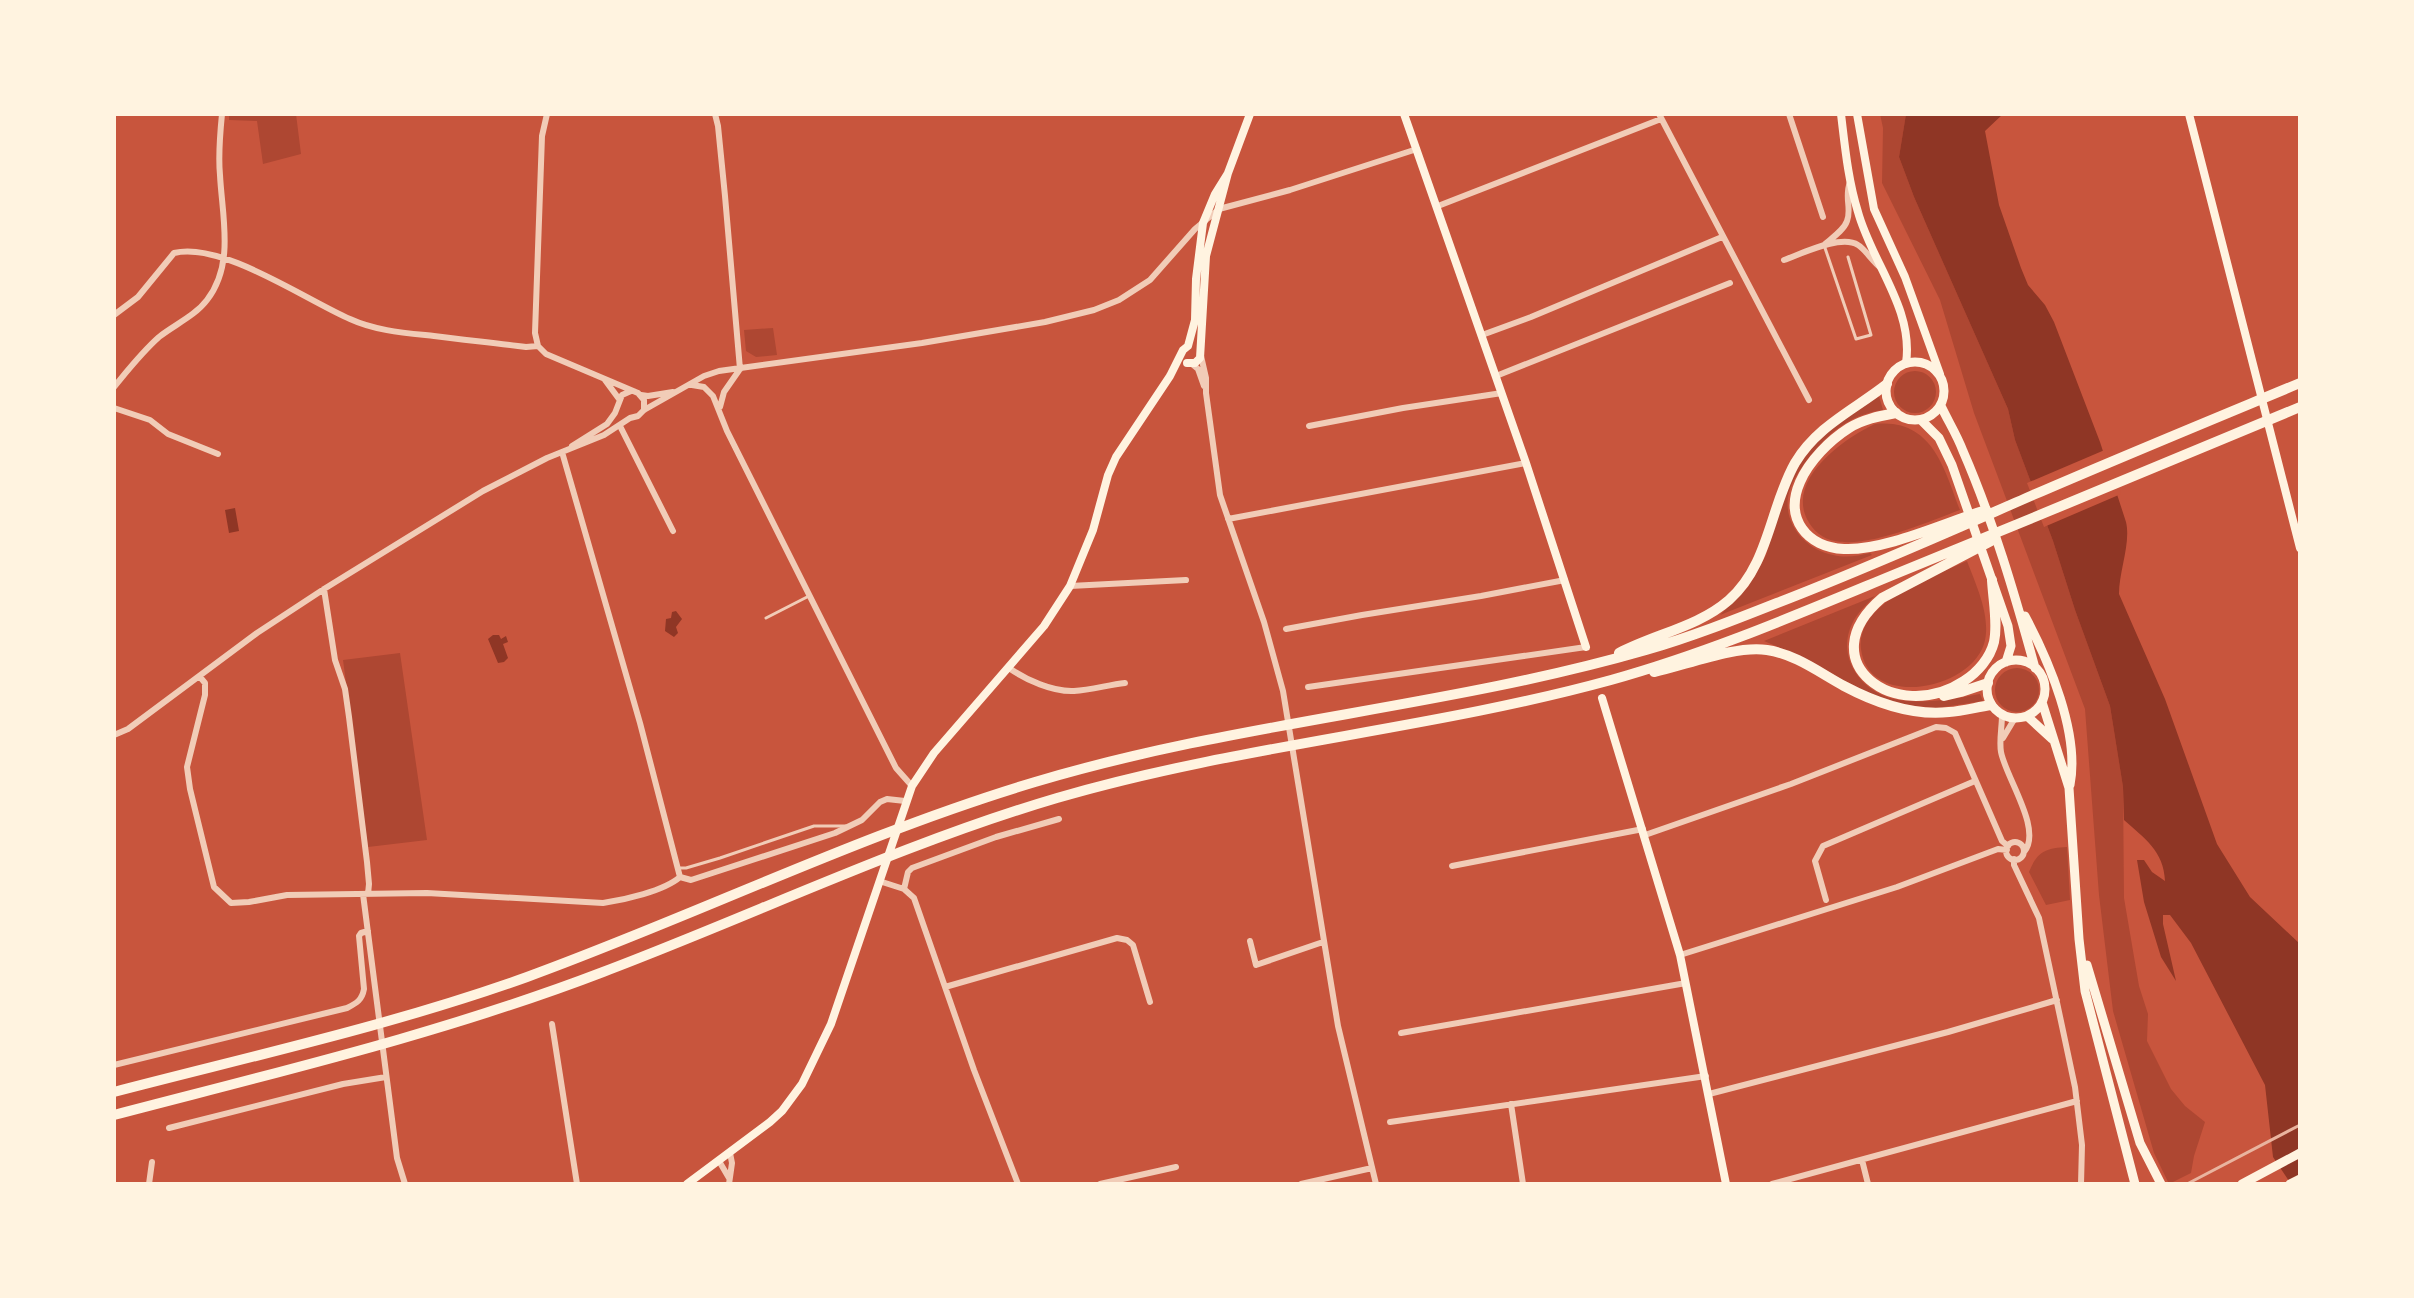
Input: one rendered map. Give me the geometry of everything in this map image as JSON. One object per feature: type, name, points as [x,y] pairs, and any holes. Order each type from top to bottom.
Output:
[{"type":"highway","points":[[114,1092],[371,1025],[520,979],[856,845],[953,808],[1040,780],[1221,736],[1455,694],[1600,663],[1711,629],[1838,579],[1953,525],[2033,495],[2300,383]]},
{"type":"highway","points":[[1600,663],[1629,647],[1699,619],[1730,599],[1757,560],[1784,486],[1803,451],[1833,421],[1887,384]]},
{"type":"highway","points":[[1988,683],[1961,692],[1932,696],[1892,693],[1866,677],[1857,661],[1856,631],[1869,609],[1882,598],[1963,552],[2038,516],[2300,407]]},
{"type":"highway","points":[[1896,413],[1856,424],[1824,450],[1799,484],[1795,509],[1799,524],[1817,543],[1847,550],[1953,525]]},
{"type":"highway","points":[[1616,678],[1747,634],[1963,552]]},
{"type":"highway","points":[[1932,696],[1971,677],[1991,651],[1995,629],[1992,580]]},
{"type":"highway","points":[[114,1115],[407,1038],[523,1001],[939,837],[1056,798],[1165,770],[1527,701],[1616,678],[1758,649],[1784,654],[1846,687],[1894,707],[1941,713],[1991,705]]},
{"type":"main road","points":[[1170,376],[1199,360],[1206,260],[1228,173],[1250,114]]},
{"type":"main road","points":[[1404,114],[1526,463],[1586,647]]},
{"type":"main road","points":[[1841,114],[1858,213],[1908,340],[1906,363]]},
{"type":"main road","points":[[1857,114],[1874,209],[1905,277],[1940,374],[1945,388],[1941,406],[1921,420],[1910,420],[1896,413],[1889,405],[1887,384],[1896,368],[1906,363],[1923,362],[1940,374]]},
{"type":"main road","points":[[2189,114],[2300,548]]},
{"type":"main road","points":[[1190,364],[1183,359],[1195,320],[1203,223],[1228,173]]},
{"type":"main road","points":[[1185,349],[1197,347],[1200,354]]},
{"type":"main road","points":[[687,1184],[782,1111],[809,1073],[836,1011],[912,786],[934,753],[1044,626],[1070,586],[1093,530],[1116,457],[1185,349]]},
{"type":"main road","points":[[1941,406],[1963,450],[2017,603],[2035,668]]},
{"type":"main road","points":[[1921,420],[1939,438],[1948,456],[1992,580],[2011,637],[2006,662]]},
{"type":"main road","points":[[2017,603],[2055,679],[2071,751],[2069,788]]},
{"type":"main road","points":[[2042,702],[2027,716],[2015,718],[2002,715],[1988,698],[1992,673],[2006,662],[2023,661],[2035,668],[2045,686],[2042,702],[2069,788],[2085,991],[2135,1184]]},
{"type":"main road","points":[[1602,698],[1680,955],[1726,1184]]},
{"type":"main road","points":[[2027,716],[2055,741]]},
{"type":"main road","points":[[2079,939],[2140,1143],[2161,1184]]},
{"type":"main road","points":[[2242,1184],[2300,1153]]},
{"type":"main road","points":[[2290,1184],[2300,1179]]},
{"type":"street","points":[[114,387],[158,338],[204,304],[214,289],[223,259],[225,236],[219,173],[222,114]]},
{"type":"street","points":[[547,114],[542,136],[536,282],[535,333],[538,346],[546,354],[638,394],[645,405],[644,410]]},
{"type":"street","points":[[715,114],[740,369],[724,392],[719,412]]},
{"type":"street","points":[[1789,114],[1823,217]]},
{"type":"street","points":[[1438,206],[1660,116],[1809,400]]},
{"type":"street","points":[[562,452],[592,441],[711,373],[922,343],[1045,322],[1094,310],[1119,300],[1150,280],[1219,209],[1290,190],[1417,149]]},
{"type":"street","points":[[1824,245],[1847,223],[1846,193],[1851,179]]},
{"type":"street","points":[[1203,223],[1210,242]]},
{"type":"street","points":[[1482,335],[1722,237]]},
{"type":"street","points":[[1784,260],[1824,245],[1848,241],[1857,243],[1868,258],[1883,270]]},
{"type":"street","points":[[114,315],[138,297],[174,253],[192,250],[277,281],[352,320],[385,330],[538,346]]},
{"type":"street","points":[[1496,376],[1730,283]]},
{"type":"street","points":[[1200,354],[1206,378],[1217,478],[1264,622],[1286,708],[1340,1038],[1376,1184]]},
{"type":"street","points":[[1190,364],[1198,369],[1206,393]]},
{"type":"street","points":[[602,378],[619,403],[622,414],[630,418]]},
{"type":"street","points":[[689,386],[709,389],[896,768],[912,786]]},
{"type":"street","points":[[114,735],[128,729],[257,633],[324,589],[472,497],[562,452],[607,424],[626,392],[648,396],[676,392]]},
{"type":"street","points":[[1309,426],[1502,393]]},
{"type":"street","points":[[114,408],[150,420],[168,434],[218,454]]},
{"type":"street","points":[[620,426],[673,531]]},
{"type":"street","points":[[562,452],[640,723],[680,877]]},
{"type":"street","points":[[1228,519],[1526,463]]},
{"type":"street","points":[[1070,586],[1186,580]]},
{"type":"street","points":[[1286,629],[1565,580]]},
{"type":"street","points":[[324,589],[335,660],[345,689],[349,717],[367,862],[365,894],[376,998],[397,1158],[405,1184]]},
{"type":"street","points":[[1308,687],[1586,647]]},
{"type":"street","points":[[1009,668],[1018,675],[1062,690],[1076,691],[1125,683]]},
{"type":"street","points":[[200,677],[205,683],[205,695],[187,767],[214,887],[231,903],[287,895],[427,893],[575,903],[621,900],[670,884],[680,877]]},
{"type":"street","points":[[1452,866],[1644,832],[1737,804],[1936,727],[1955,733],[2002,841],[2008,848],[2009,857],[2014,859],[2021,857],[2029,847],[2029,839],[2027,822],[2003,760],[2000,745],[2002,715]]},
{"type":"street","points":[[2000,745],[2015,718]]},
{"type":"street","points":[[1826,900],[1815,861],[1823,846],[1975,781]]},
{"type":"street","points":[[680,877],[691,880],[835,833],[871,814],[880,802],[887,799],[904,805]]},
{"type":"street","points":[[904,889],[912,868],[996,837],[1059,819]]},
{"type":"street","points":[[1680,955],[1897,887],[2008,848],[2017,843],[2027,822]]},
{"type":"street","points":[[2017,843],[2022,845],[2024,852]]},
{"type":"street","points":[[2014,859],[2039,918],[2057,1000],[2077,1101],[2082,1145],[2081,1184]]},
{"type":"street","points":[[881,878],[904,889],[914,898],[983,1096],[1018,1184]]},
{"type":"street","points":[[114,1065],[357,1003],[363,998],[364,989],[359,936],[368,931]]},
{"type":"street","points":[[945,987],[1117,938],[1133,945],[1150,1002]]},
{"type":"street","points":[[1250,941],[1256,965],[1323,942]]},
{"type":"street","points":[[1401,1033],[1686,983]]},
{"type":"street","points":[[1709,1094],[1948,1032],[2057,1000]]},
{"type":"street","points":[[552,1024],[577,1184]]},
{"type":"street","points":[[169,1128],[386,1073]]},
{"type":"street","points":[[1390,1122],[1706,1076]]},
{"type":"street","points":[[1772,1184],[2077,1101]]},
{"type":"street","points":[[1511,1104],[1523,1184]]},
{"type":"street","points":[[729,1181],[730,1153]]},
{"type":"street","points":[[1862,1160],[1868,1184]]},
{"type":"street","points":[[719,1161],[729,1181]]},
{"type":"street","points":[[149,1184],[152,1162]]},
{"type":"street","points":[[1100,1184],[1176,1167]]},
{"type":"street","points":[[1301,1184],[1372,1168]]},
{"type":"lane","points":[[1824,245],[1856,339],[1871,335],[1848,257]]},
{"type":"lane","points":[[766,618],[811,595]]},
{"type":"lane","points":[[677,868],[698,865],[814,826],[850,826]]},
{"type":"shaded area","points":[[229,114],[296,114],[301,154],[263,164],[257,121],[229,120]]},
{"type":"shaded area","points":[[1880,114],[1906,114],[1899,157],[2008,409],[2015,440],[2110,706],[2123,787],[2124,898],[2139,986],[2148,1014],[2147,1041],[2171,1089],[2185,1106],[2205,1122],[2191,1173],[2169,1184],[2154,1153],[2113,1011],[2099,895],[2085,709],[1974,413],[1940,300],[1882,183],[1883,128]]},
{"type":"shaded area","points":[[1906,114],[2003,114],[1985,131],[1999,205],[2028,285],[2045,305],[2054,322],[2100,442],[2126,522],[2127,539],[2119,594],[2165,699],[2217,844],[2250,897],[2300,944],[2300,1184],[2291,1184],[2273,1157],[2265,1085],[2191,943],[2170,915],[2163,915],[2163,924],[2176,981],[2161,957],[2144,902],[2137,860],[2144,860],[2152,872],[2165,881],[2161,861],[2152,846],[2124,820],[2123,787],[2110,706],[2015,440],[2008,409],[1899,157]]},
{"type":"shaded area","points":[[773,328],[777,355],[756,357],[746,351],[744,330]]},
{"type":"shaded area","points":[[1915,371],[1930,377],[1936,392],[1930,407],[1915,413],[1900,407],[1894,392],[1900,377]]},
{"type":"shaded area","points":[[1879,396],[1883,410],[1858,417],[1829,436],[1801,468],[1788,497],[1794,527],[1814,548],[1838,556],[1872,555],[1720,615],[1748,587],[1766,555],[1784,495],[1799,465],[1826,430]]},
{"type":"shaded area","points":[[1875,424],[1894,424],[1910,429],[1923,438],[1941,463],[1960,510],[1864,541],[1826,538],[1815,531],[1807,519],[1803,504],[1805,489],[1822,462],[1848,439]]},
{"type":"shaded area","points":[[235,508],[239,531],[229,533],[225,510]]},
{"type":"shaded area","points":[[1967,561],[1986,623],[1984,644],[1975,660],[1959,673],[1920,687],[1899,686],[1881,680],[1868,668],[1861,649],[1862,633],[1869,619],[1908,588]]},
{"type":"shaded area","points":[[1875,596],[1856,616],[1848,636],[1850,660],[1862,681],[1882,695],[1905,701],[1980,694],[1983,701],[1937,708],[1905,705],[1861,691],[1811,661],[1764,641]]},
{"type":"shaded area","points":[[676,611],[682,619],[674,637],[665,631],[666,619]]},
{"type":"shaded area","points":[[499,635],[501,639],[506,636],[508,642],[503,644],[508,658],[504,662],[498,663],[488,639]]},
{"type":"shaded area","points":[[400,653],[427,840],[368,847],[343,660]]},
{"type":"shaded area","points":[[2017,668],[2032,675],[2039,690],[2032,705],[2017,712],[2002,705],[1995,690],[2002,675]]},
{"type":"shaded area","points":[[2067,847],[2070,900],[2046,905],[2029,872],[2043,852]]},
{"type":"pier","points":[[2107,449],[2121,494],[2044,527],[2027,483]]},
{"type":"railway","points":[[2187,1184],[2300,1125]]}]
